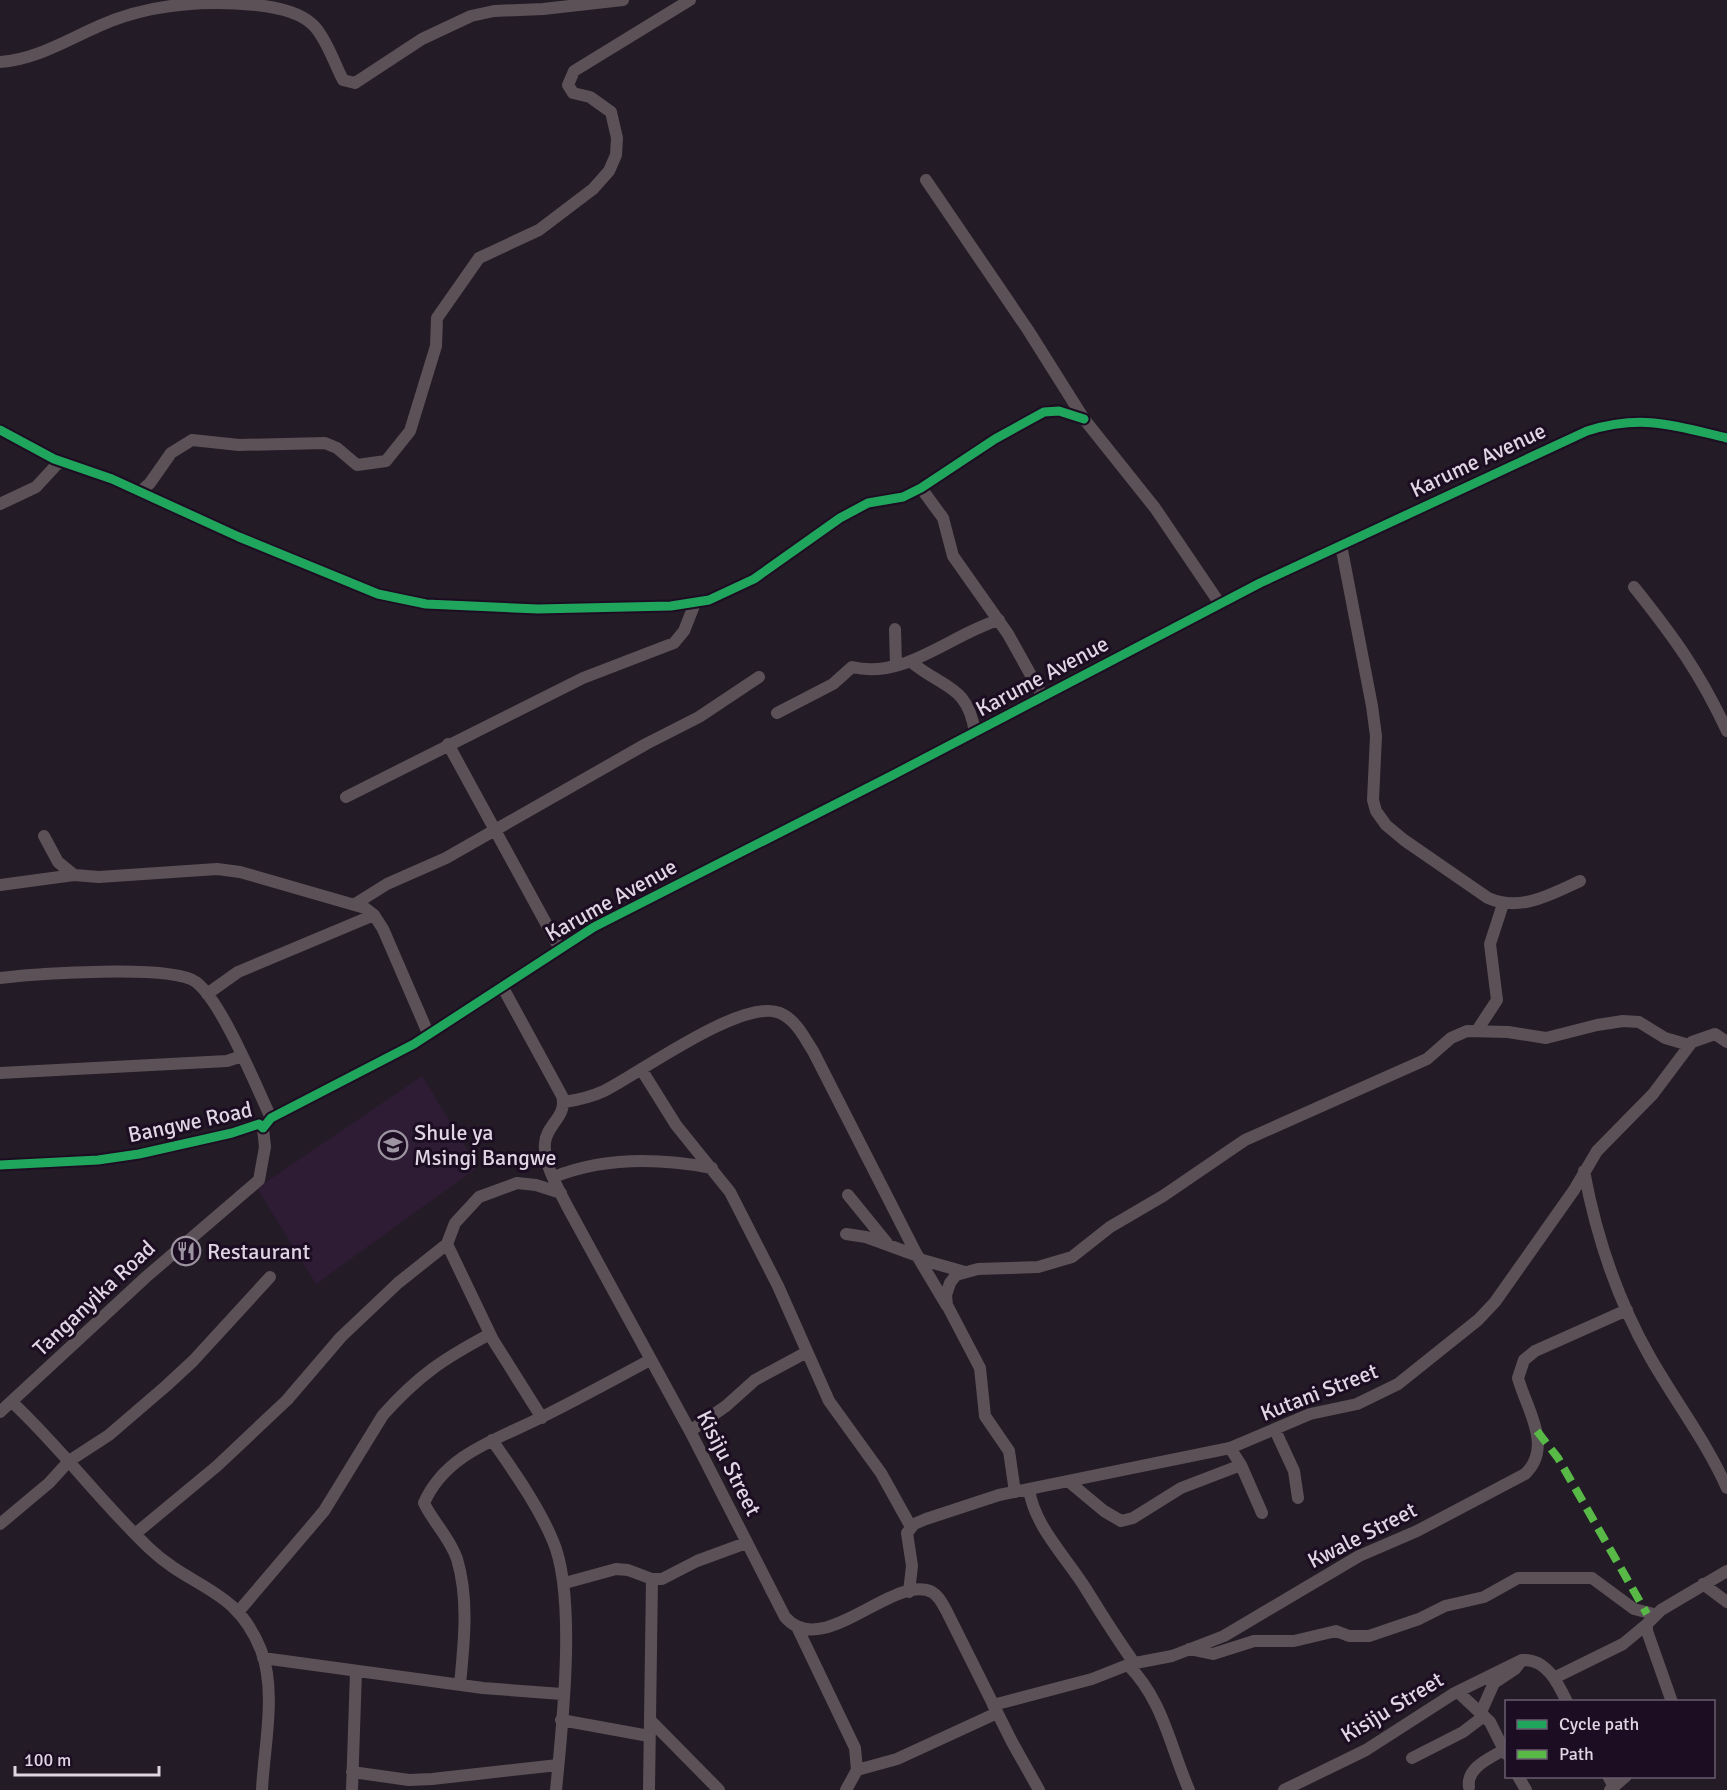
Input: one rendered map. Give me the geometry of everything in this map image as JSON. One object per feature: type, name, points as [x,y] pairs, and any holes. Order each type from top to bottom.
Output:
[{"type":"street","points":[[0,62],[26,58],[101,25],[145,10],[187,2],[240,3],[278,8],[309,21],[324,41],[343,80],[356,83],[422,39],[471,16],[494,10],[543,9],[623,0]]},
{"type":"street","points":[[140,492],[150,483],[171,453],[181,444],[192,440],[239,445],[325,442],[337,448],[357,465],[386,460],[410,431],[436,346],[437,318],[479,258],[539,230],[593,189],[609,171],[616,155],[617,138],[611,112],[590,97],[573,93],[567,85],[574,71],[690,0]]},
{"type":"street","points":[[926,180],[1028,330],[1084,419],[1169,527],[1220,604]]},
{"type":"street","points":[[0,430],[60,461],[140,492],[338,580],[378,594],[426,604],[538,609],[671,606],[710,600],[754,579],[822,529],[868,503],[903,497],[921,488],[986,445],[1044,412],[1059,411],[1084,419]]},
{"type":"street","name":"Karume Avenue","points":[[404,1049],[594,927],[975,733],[1220,604],[1341,545],[1602,426],[1637,420],[1665,423],[1727,438]]},
{"type":"street","points":[[0,504],[36,487],[60,461]]},
{"type":"street","points":[[921,488],[943,518],[953,556],[999,620],[1042,698]]},
{"type":"street","points":[[1341,545],[1376,736],[1373,800],[1376,811],[1386,825],[1404,840],[1488,898],[1503,904],[1532,901],[1580,881]]},
{"type":"street","points":[[1634,587],[1678,641],[1712,696],[1727,731]]},
{"type":"street","points":[[346,797],[583,678],[674,643],[687,626],[695,603]]},
{"type":"street","points":[[777,713],[833,684],[852,667],[864,670],[910,661],[970,631],[999,620]]},
{"type":"street","points":[[895,629],[893,647],[896,664]]},
{"type":"street","points":[[910,661],[923,672],[959,692],[972,714],[975,733]]},
{"type":"street","points":[[355,904],[387,884],[446,858],[494,829],[699,717],[759,677]]},
{"type":"street","points":[[448,744],[560,949]]},
{"type":"street","points":[[44,836],[58,862],[74,875]]},
{"type":"street","points":[[0,885],[74,875],[99,877],[217,869],[355,904],[374,915],[383,929],[428,1033]]},
{"type":"street","points":[[1478,1029],[1497,1000],[1490,944],[1503,904]]},
{"type":"street","points":[[207,994],[238,972],[374,915]]},
{"type":"street","points":[[0,978],[97,973],[172,974],[196,982],[207,994],[242,1056],[267,1123]]},
{"type":"street","points":[[502,986],[564,1102],[604,1090],[714,1026],[758,1011],[782,1014],[793,1022],[813,1051],[918,1258],[950,1310],[980,1368],[985,1416],[1009,1450],[1015,1492]]},
{"type":"street","points":[[950,1310],[946,1295],[956,1275],[965,1272],[1038,1267],[1072,1257],[1110,1227],[1181,1185],[1245,1140],[1427,1059],[1451,1038],[1478,1029],[1546,1038],[1597,1025],[1634,1021],[1665,1038],[1689,1045],[1704,1036],[1715,1034],[1726,1041]]},
{"type":"street","name":"Kutani Street","points":[[911,1527],[956,1508],[1015,1492],[1230,1448],[1310,1414],[1357,1404],[1405,1379],[1454,1340],[1495,1302],[1607,1139],[1653,1094],[1689,1045]]},
{"type":"street","name":"Bangwe Road","points":[[0,1165],[98,1160],[232,1133],[267,1123],[404,1049]]},
{"type":"street","points":[[0,1073],[227,1061],[242,1056]]},
{"type":"street","points":[[641,1069],[676,1125],[712,1168],[738,1206],[829,1401],[882,1473],[911,1527],[907,1533],[912,1566],[909,1592]]},
{"type":"street","name":"Kisiju Street","points":[[564,1102],[563,1110],[545,1140],[554,1177],[561,1193],[690,1431],[785,1617],[797,1627],[855,1748],[857,1770]]},
{"type":"street","name":"Tanganyika Road","points":[[5,1405],[146,1277],[259,1180],[267,1123]]},
{"type":"street","points":[[554,1177],[586,1166],[616,1162],[671,1161],[712,1168]]},
{"type":"street","points":[[1584,1171],[1593,1219],[1626,1310],[1649,1356],[1716,1463],[1727,1488]]},
{"type":"street","points":[[135,1534],[234,1451],[287,1400],[341,1337],[398,1283],[447,1244],[455,1223],[466,1208],[479,1197],[526,1183],[561,1193]]},
{"type":"street","points":[[848,1196],[887,1244]]},
{"type":"street","points":[[846,1234],[866,1237],[918,1258],[965,1272]]},
{"type":"street","points":[[447,1244],[490,1334],[542,1418]]},
{"type":"street","points":[[0,1524],[49,1483],[69,1461],[109,1435],[193,1362],[270,1277]]},
{"type":"street","name":"Kwale Street","points":[[857,1770],[897,1759],[995,1709],[1224,1636],[1359,1557],[1417,1531],[1525,1474],[1533,1466],[1538,1444],[1535,1423],[1518,1378],[1524,1360],[1554,1341],[1626,1310]]},
{"type":"street","points":[[239,1611],[324,1511],[383,1415],[432,1366],[490,1334]]},
{"type":"street","points":[[690,1431],[726,1406],[755,1380],[807,1352]]},
{"type":"street","points":[[460,1684],[464,1613],[457,1559],[424,1503],[438,1479],[453,1464],[492,1440],[542,1418],[650,1360]]},
{"type":"street","points":[[5,1405],[69,1461],[135,1534],[181,1575],[221,1595],[239,1611],[263,1658],[268,1690],[262,1790]]},
{"type":"street","points":[[1275,1430],[1294,1471],[1298,1498]]},
{"type":"street","points":[[492,1440],[554,1542],[565,1583],[561,1720],[556,1790]]},
{"type":"street","points":[[1230,1448],[1241,1465],[1262,1513]]},
{"type":"street","points":[[1068,1480],[1104,1511],[1121,1521],[1133,1518],[1181,1488],[1241,1465]]},
{"type":"street","points":[[1029,1489],[1035,1513],[1086,1589],[1161,1714],[1188,1790]]},
{"type":"street","points":[[565,1583],[616,1569],[628,1570],[651,1579],[662,1579],[697,1561],[746,1543]]},
{"type":"street","points":[[1554,1678],[1623,1644],[1651,1619],[1703,1584],[1727,1571]]},
{"type":"street","points":[[1189,1649],[1213,1654],[1254,1641],[1294,1641],[1336,1632],[1349,1636],[1369,1636],[1419,1619],[1445,1606],[1484,1597],[1518,1578],[1592,1578],[1651,1619]]},
{"type":"street","points":[[649,1790],[651,1579]]},
{"type":"street","points":[[1703,1584],[1727,1602]]},
{"type":"street","points":[[797,1627],[818,1630],[909,1592],[931,1592],[939,1598],[1039,1790]]},
{"type":"street","points":[[1651,1619],[1647,1631],[1672,1700]]},
{"type":"street","points":[[263,1658],[483,1688],[562,1694]]},
{"type":"street","points":[[1412,1758],[1463,1732],[1483,1714],[1494,1683],[1515,1669],[1522,1660],[1535,1662],[1554,1678],[1566,1700]]},
{"type":"street","name":"Kisiju Street","points":[[1284,1790],[1366,1750],[1458,1692],[1522,1660]]},
{"type":"street","points":[[352,1790],[356,1671]]},
{"type":"street","points":[[1458,1692],[1483,1714],[1496,1730],[1505,1750]]},
{"type":"street","points":[[650,1719],[719,1790]]},
{"type":"street","points":[[561,1720],[649,1736]]},
{"type":"street","points":[[1469,1787],[1468,1782],[1473,1770],[1505,1753]]},
{"type":"street","points":[[352,1772],[408,1779],[432,1779],[558,1765]]},
{"type":"street","points":[[846,1790],[857,1770]]},
{"type":"shaded area","points":[[422,1076],[478,1167],[316,1284],[257,1188]]},
{"type":"marked path","points":[[1537,1431],[1558,1458],[1647,1614]]},
{"type":"cycle path","points":[[0,430],[54,459],[112,479],[239,537],[378,594],[426,604],[538,609],[671,606],[709,600],[754,579],[840,518],[868,503],[903,497],[921,488],[995,439],[1044,412],[1059,411],[1084,419]]},
{"type":"cycle path","points":[[0,1165],[98,1160],[139,1154],[232,1133],[259,1124],[263,1128],[271,1118],[414,1044],[594,927],[891,776],[1260,583],[1587,431],[1624,423],[1641,422],[1657,423],[1727,438]]},
{"type":"place","name":"Shule ya Msingi Bangwe","points":[[393,1145]]},
{"type":"place","name":"Restaurant","points":[[186,1251]]}]
